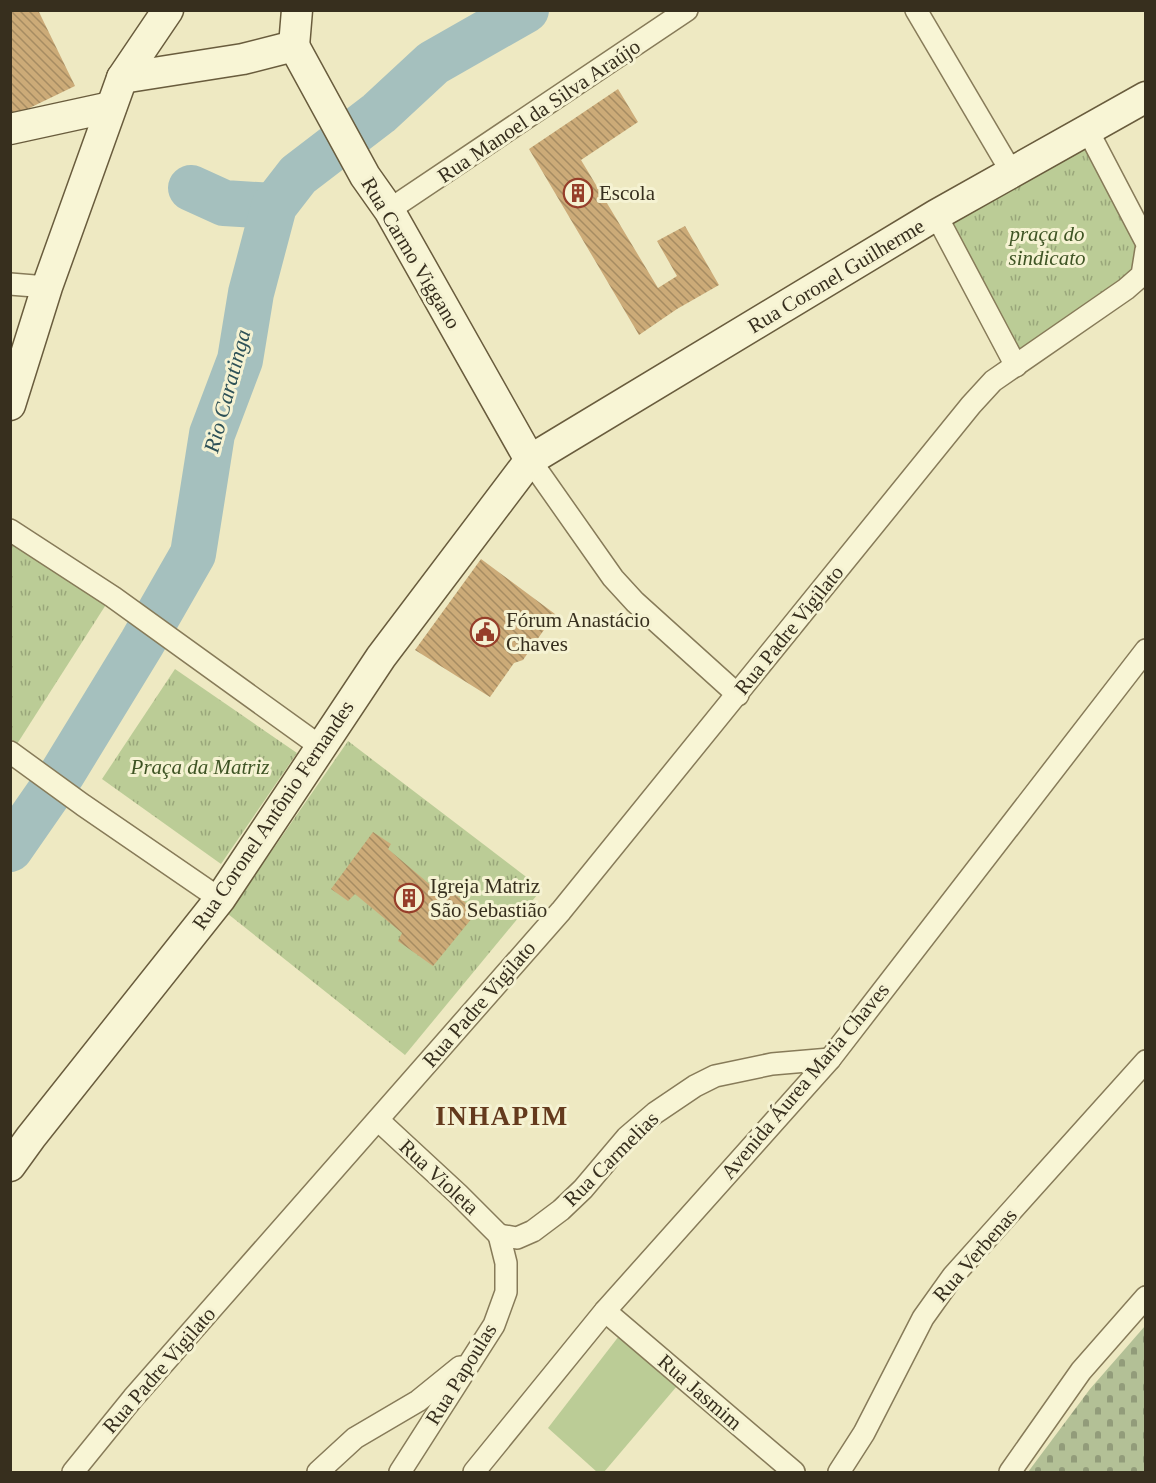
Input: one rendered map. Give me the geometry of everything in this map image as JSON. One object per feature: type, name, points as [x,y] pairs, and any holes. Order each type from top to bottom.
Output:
[{"type":"street","points":[[10,405],[47,287],[122,78],[168,10]]},
{"type":"street","points":[[122,78],[243,59],[294,46],[297,10]]},
{"type":"street","name":"Rua Manoel da Silva Araújo","points":[[389,210],[687,10]]},
{"type":"street","points":[[916,10],[1012,173]]},
{"type":"street","name":"Rua Carmo Viggano","points":[[294,46],[326,100],[365,176],[389,210],[530,460]]},
{"type":"street","name":"Rua Coronel Guilherme","points":[[530,460],[936,215],[1146,97]]},
{"type":"street","points":[[10,129],[111,107]]},
{"type":"street","points":[[1088,131],[1146,242]]},
{"type":"street","points":[[936,215],[1016,366]]},
{"type":"street","name":"Rua Padre Vigilato","points":[[73,1473],[133,1398],[561,911],[971,405],[993,381],[1126,289],[1142,275],[1146,250]]},
{"type":"street","points":[[10,284],[47,287]]},
{"type":"street","points":[[530,460],[613,578],[635,602],[738,694]]},
{"type":"street","name":"Rua Coronel Antônio Fernandes","points":[[10,1166],[220,899],[381,657],[530,460]]},
{"type":"street","points":[[10,530],[113,597],[321,747]]},
{"type":"street","name":"Avenida Áurea Maria Chaves","points":[[474,1473],[605,1311],[830,1059],[1146,650]]},
{"type":"street","points":[[12,753],[220,899]]},
{"type":"street","name":"Rua Carmelias","points":[[499,1235],[517,1238],[533,1231],[561,1210],[583,1189],[627,1137],[655,1113],[695,1086],[715,1076],[772,1064],[830,1059]]},
{"type":"street","name":"Rua Verbenas","points":[[839,1473],[864,1433],[923,1318],[953,1276],[1146,1061]]},
{"type":"street","name":"Rua Violeta","points":[[378,1120],[499,1235]]},
{"type":"street","name":"Rua Papoulas","points":[[400,1473],[494,1325],[506,1292],[506,1263],[499,1235]]},
{"type":"street","points":[[1010,1473],[1081,1371],[1146,1297]]},
{"type":"street","name":"Rua Jasmim","points":[[605,1311],[794,1473]]},
{"type":"street","points":[[318,1473],[355,1438],[418,1401],[477,1354]]},
{"type":"green space","name":"praça do sindicato","points":[[1088,131],[1145,242],[1142,275],[1016,366],[936,215]]},
{"type":"green space","points":[[11,538],[107,603],[17,744],[11,739]]},
{"type":"green space","name":"Praça da Matriz","points":[[175,669],[297,753],[221,864],[102,779]]},
{"type":"green space","points":[[348,741],[542,889],[405,1055],[228,914]]},
{"type":"green space","points":[[1145,1326],[1145,1472],[1028,1472],[1090,1389]]},
{"type":"green space","points":[[619,1336],[677,1386],[604,1472],[597,1472],[548,1428]]},
{"type":"building","points":[[10,10],[38,10],[75,86],[15,115],[10,115]]},
{"type":"building","name":"Escola","points":[[618,89],[638,122],[581,160],[658,288],[677,276],[657,241],[685,226],[719,285],[677,309],[639,335],[529,149]]},
{"type":"building","name":"Fórum Anastácio Chaves","points":[[481,559],[555,614],[523,660],[514,663],[490,697],[415,650]]},
{"type":"building","name":"Igreja Matriz São Sebastião","points":[[373,832],[391,844],[388,849],[434,888],[439,881],[477,912],[433,966],[398,941],[402,933],[355,894],[348,901],[331,889]]},
{"type":"waterway","name":"Rio Caratinga","points":[[10,849],[62,774],[193,554],[212,434],[240,360],[251,293],[274,206],[298,175],[379,113],[433,63],[526,10]]},
{"type":"waterway","points":[[191,188],[224,203],[274,206]]},
{"type":"place","name":"Escola","points":[[578,193]]},
{"type":"place","name":"Fórum Anastácio Chaves","points":[[485,632]]},
{"type":"place","name":"Igreja Matriz São Sebastião","points":[[409,898]]},
{"type":"district","name":"INHAPIM","points":[[502,1116]]}]
